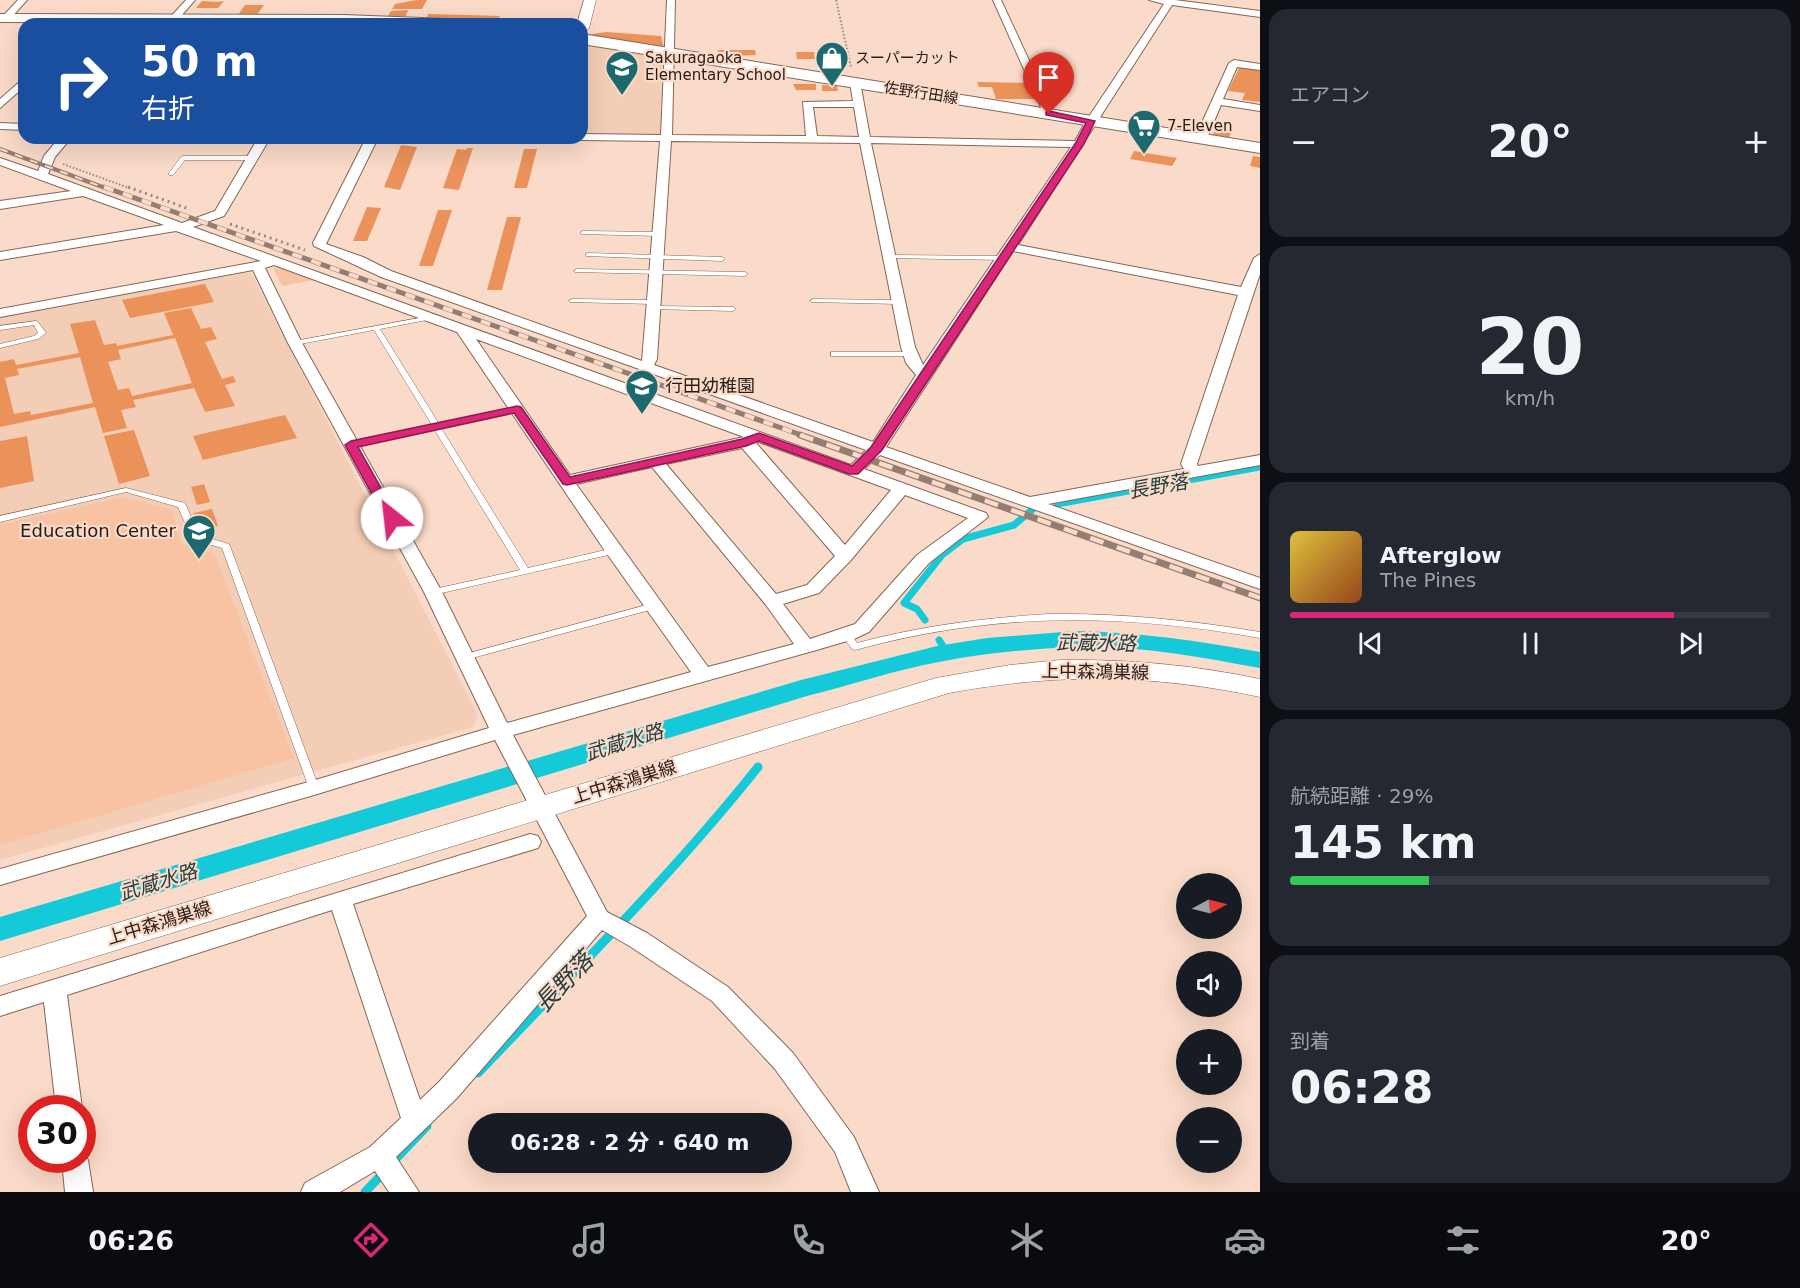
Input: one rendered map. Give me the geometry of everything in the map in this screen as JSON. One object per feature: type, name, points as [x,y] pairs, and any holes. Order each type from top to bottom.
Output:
[{"type":"main road","points":[[585,18],[590,0]]},
{"type":"main road","points":[[3,18],[18,19]]},
{"type":"main road","name":"佐野行田線","points":[[588,40],[1260,148]]},
{"type":"main road","name":"上中森鴻巣線","points":[[0,972],[537,798],[946,684],[1032,671],[1090,669],[1190,676],[1260,688]]},
{"type":"street","points":[[3,18],[22,0]]},
{"type":"street","points":[[175,18],[191,0]]},
{"type":"street","points":[[646,367],[650,359],[666,138],[671,0]]},
{"type":"street","points":[[997,0],[1049,114]]},
{"type":"street","points":[[1153,0],[1260,14]]},
{"type":"street","points":[[854,471],[876,450],[1079,144],[1165,1]]},
{"type":"street","points":[[1201,138],[1234,63],[1260,67]]},
{"type":"street","points":[[855,82],[910,354],[913,363],[924,375]]},
{"type":"street","points":[[0,105],[18,87]]},
{"type":"street","points":[[1216,101],[1260,108]]},
{"type":"street","points":[[812,140],[807,104],[859,104]]},
{"type":"street","points":[[0,126],[18,127]]},
{"type":"street","points":[[588,137],[1079,144]]},
{"type":"street","points":[[40,176],[50,156],[60,144]]},
{"type":"street","points":[[0,256],[178,227],[220,213],[260,144]]},
{"type":"street","points":[[369,144],[319,243],[320,246],[358,260],[386,274],[876,450],[1260,584]]},
{"type":"street","points":[[0,161],[178,227],[276,260],[752,439],[854,471],[980,517],[923,559],[862,628],[847,635],[501,731],[314,788],[0,877]]},
{"type":"street","points":[[0,205],[84,192]]},
{"type":"street","points":[[1006,253],[1251,291]]},
{"type":"street","points":[[1193,472],[1188,464],[1251,291],[1260,258]]},
{"type":"street","points":[[0,313],[258,267],[276,260]]},
{"type":"street","points":[[258,267],[295,343],[433,592],[501,731],[605,922],[639,940],[720,994],[784,1061],[845,1145],[865,1192]]},
{"type":"street","points":[[462,329],[614,551],[703,674]]},
{"type":"street","points":[[567,481],[752,439]]},
{"type":"street","points":[[752,439],[845,556]]},
{"type":"street","points":[[1028,503],[1260,460]]},
{"type":"street","points":[[656,462],[772,601],[806,647]]},
{"type":"street","points":[[772,601],[813,589],[845,556],[902,488]]},
{"type":"street","points":[[0,1006],[530,842]]},
{"type":"street","points":[[340,899],[415,1122]]},
{"type":"street","points":[[315,1192],[379,1155],[415,1122],[448,1090],[605,922]]},
{"type":"street","points":[[54,989],[67,1095]]},
{"type":"street","points":[[379,1155],[405,1192]]},
{"type":"street","points":[[77,1173],[79,1192]]},
{"type":"lane","points":[[171,174],[183,158],[252,158]]},
{"type":"lane","points":[[583,233],[659,234]]},
{"type":"lane","points":[[890,257],[1006,253]]},
{"type":"lane","points":[[588,255],[722,259]]},
{"type":"lane","points":[[577,271],[745,274]]},
{"type":"lane","points":[[572,301],[733,309]]},
{"type":"lane","points":[[813,301],[900,302]]},
{"type":"lane","points":[[295,343],[430,318]]},
{"type":"lane","points":[[0,328],[36,323],[42,333],[36,338],[0,346]]},
{"type":"lane","points":[[376,328],[438,426],[525,572]]},
{"type":"lane","points":[[834,354],[910,354]]},
{"type":"lane","points":[[351,445],[517,409]]},
{"type":"lane","points":[[0,519],[126,490],[182,505],[195,537],[226,546],[314,788]]},
{"type":"lane","points":[[433,592],[614,551]]},
{"type":"lane","points":[[465,657],[654,606]]},
{"type":"lane","points":[[847,635],[855,647],[947,626],[1028,617],[1076,616],[1185,623],[1260,635]]},
{"type":"path","points":[[836,0],[855,82]]},
{"type":"path","points":[[54,160],[195,212]]},
{"type":"shaded area","name":"Sakuragaoka Elementary School","points":[[588,45],[664,58],[660,136],[588,134]]},
{"type":"shaded area","points":[[284,266],[319,279],[282,286],[273,268]]},
{"type":"shaded area","name":"Education Center","points":[[251,273],[478,715],[473,727],[0,860],[0,316]]},
{"type":"shaded area","points":[[123,497],[172,510],[182,544],[214,554],[294,758],[0,845],[0,525]]},
{"type":"building","points":[[427,0],[422,9],[392,9],[395,4]]},
{"type":"building","points":[[202,1],[224,1],[218,8],[196,8]]},
{"type":"building","points":[[245,5],[264,5],[257,15],[238,15]]},
{"type":"building","points":[[408,10],[406,16],[388,16],[391,11]]},
{"type":"building","points":[[428,14],[500,16],[499,18],[427,18]]},
{"type":"building","points":[[606,32],[661,36],[664,48],[592,37],[592,34]]},
{"type":"building","points":[[717,50],[755,50],[756,55],[734,56],[734,52]]},
{"type":"building","points":[[796,52],[814,52],[815,59],[797,59]]},
{"type":"building","points":[[823,52],[844,52],[844,56],[824,56]]},
{"type":"building","points":[[1240,66],[1260,68],[1260,102],[1242,100],[1245,93],[1228,91]]},
{"type":"building","points":[[977,82],[1028,83],[1034,99],[996,99],[992,87],[979,87]]},
{"type":"building","points":[[793,84],[816,84],[816,90],[796,90]]},
{"type":"building","points":[[822,85],[837,86],[838,91],[822,91]]},
{"type":"building","points":[[1227,126],[1233,127],[1229,138],[1213,135],[1216,127],[1226,129]]},
{"type":"building","points":[[401,145],[417,147],[400,190],[384,187]]},
{"type":"building","points":[[473,148],[459,190],[443,188],[457,149],[466,150]]},
{"type":"building","points":[[524,149],[537,149],[527,188],[514,188]]},
{"type":"building","name":"7-Eleven","points":[[1134,151],[1177,158],[1172,166],[1130,159]]},
{"type":"building","points":[[1253,156],[1260,157],[1260,168],[1250,166]]},
{"type":"building","points":[[367,207],[381,208],[367,241],[353,241]]},
{"type":"building","points":[[438,210],[452,210],[433,266],[419,266]]},
{"type":"building","points":[[507,217],[521,217],[502,290],[487,290]]},
{"type":"building","points":[[205,284],[214,302],[130,318],[122,300]]},
{"type":"building","points":[[191,308],[201,329],[211,327],[217,339],[205,342],[222,379],[233,376],[236,382],[225,385],[235,406],[205,412],[194,388],[133,400],[136,407],[121,410],[127,428],[103,433],[95,407],[0,427],[0,362],[14,359],[16,365],[79,353],[70,324],[95,320],[104,345],[116,343],[117,346],[173,335],[164,313]],"holes":[[[175,338],[192,383],[132,396],[129,388],[118,390],[108,362],[121,359],[118,350]],[[80,357],[93,403],[31,415],[30,411],[14,414],[5,378],[19,375],[17,369]]]},
{"type":"building","points":[[285,415],[297,438],[203,460],[193,436]]},
{"type":"building","points":[[134,430],[150,476],[119,484],[104,436]]},
{"type":"building","points":[[27,436],[34,481],[0,488],[0,441]]},
{"type":"building","points":[[204,484],[210,502],[197,505],[191,487]]},
{"type":"building","points":[[212,509],[218,526],[200,530],[194,513]]},
{"type":"waterway","name":"長野落","points":[[1057,504],[1260,467]]},
{"type":"waterway","name":"長野落","points":[[925,620],[917,609],[904,603],[942,555],[963,539],[1014,525],[1033,509]]},
{"type":"waterway","name":"武蔵水路","points":[[0,929],[801,689],[937,654],[987,646],[1076,639],[1120,640],[1186,647],[1260,660]]},
{"type":"waterway","points":[[939,640],[947,652]]},
{"type":"waterway","name":"長野落","points":[[478,1073],[657,885],[758,767]]},
{"type":"waterway","name":"長野落","points":[[391,1164],[427,1126]]},
{"type":"waterway","name":"長野落","points":[[365,1192],[384,1172]]},
{"type":"railway","points":[[0,149],[108,189]]},
{"type":"railway","points":[[104,187],[804,436]]},
{"type":"railway","points":[[800,435],[1260,598]]},
{"type":"place","name":"スーパーカット","points":[[832,87]]},
{"type":"place","name":"Sakuragaoka Elementary School","points":[[622,96]]},
{"type":"place","name":"7-Eleven","points":[[1144,155]]},
{"type":"place","name":"行田幼稚園","points":[[642,415]]},
{"type":"place","name":"Education Center","points":[[199,560]]},
{"type":"route","points":[[392,518],[351,445],[517,409],[567,481],[746,442],[759,436],[854,471],[876,450],[1079,144],[1091,121],[1049,114]]}]
